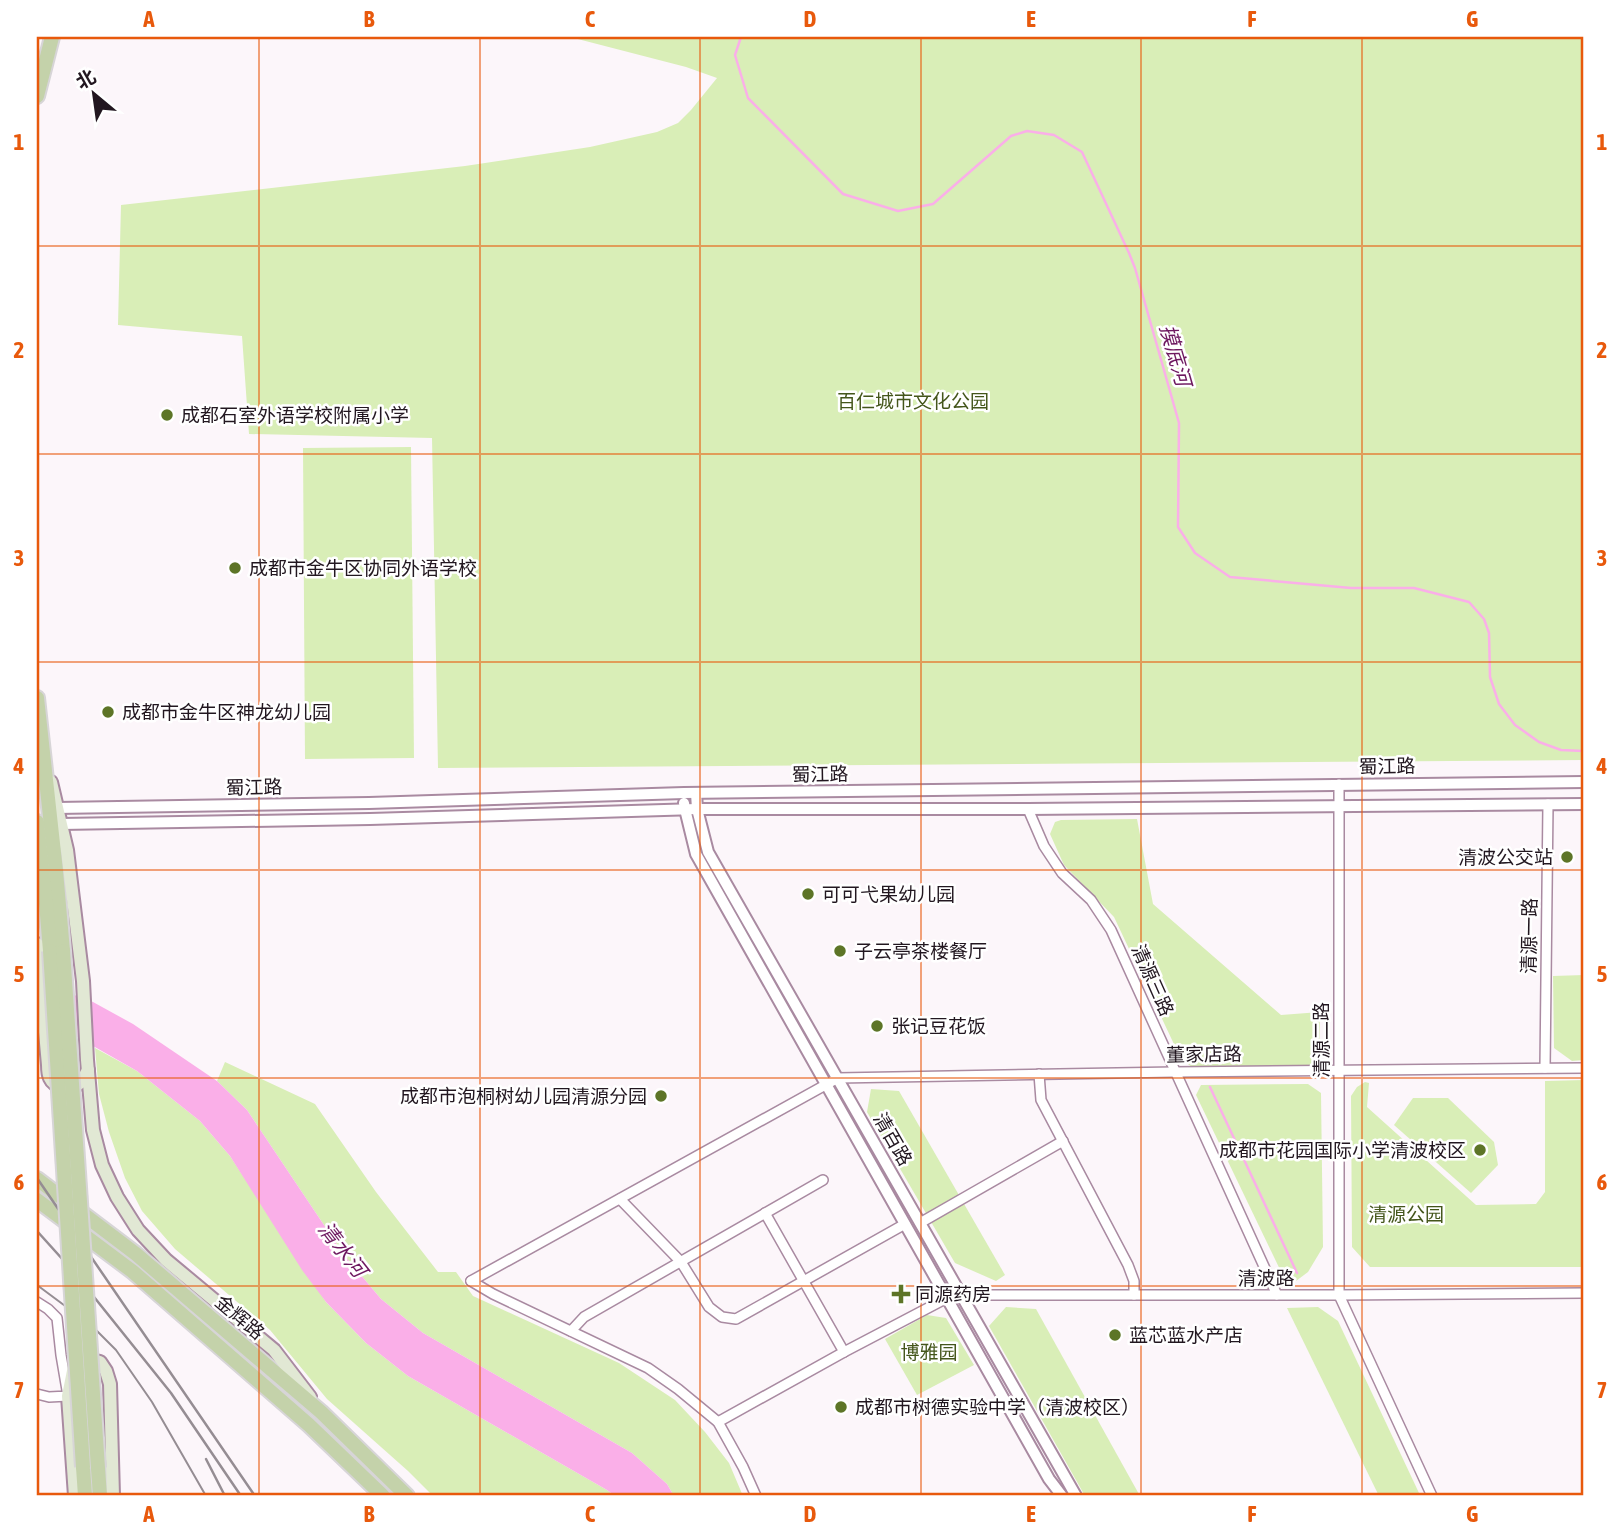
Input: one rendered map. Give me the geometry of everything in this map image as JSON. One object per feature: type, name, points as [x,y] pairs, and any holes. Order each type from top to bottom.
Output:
[{"type":"main road","points":[[37,96],[52,37]]},
{"type":"main road","points":[[37,698],[56,872],[50,949],[40,977],[50,1078],[55,1084],[64,1087],[76,1085],[83,1080],[87,1065]]},
{"type":"main road","points":[[41,739],[67,850],[83,991],[93,1130],[102,1165],[117,1197],[138,1230],[166,1260],[274,1350],[321,1412]]},
{"type":"main road","points":[[37,822],[50,949],[91,1468],[100,1496]]},
{"type":"main road","name":"金辉路","points":[[37,1179],[136,1254],[321,1412],[407,1496]]},
{"type":"main road","name":"金辉路","points":[[37,1200],[132,1271],[309,1425],[383,1496]]},
{"type":"main road","points":[[75,1496],[68,1396],[74,1366],[87,1359],[100,1362],[110,1384],[113,1496]]},
{"type":"main road","points":[[85,1496],[91,1468]]},
{"type":"street","name":"蜀江路","points":[[57,808],[369,803],[684,793],[1584,782]]},
{"type":"street","name":"清源二路","points":[[1339,784],[1339,1295]]},
{"type":"street","name":"清百路","points":[[684,793],[685,809],[696,854],[1049,1479],[1062,1496]]},
{"type":"street","name":"清百路","points":[[696,793],[697,809],[708,852],[1076,1496]]},
{"type":"street","name":"清源一路","points":[[1545,1068],[1548,804]]},
{"type":"street","name":"蜀江路","points":[[61,824],[368,819],[685,809],[1584,804]]},
{"type":"street","name":"清源三路","points":[[1028,808],[1044,846],[1062,873],[1091,900],[1111,930],[1277,1295]]},
{"type":"street","name":"董家店路","points":[[571,1331],[493,1294],[471,1280],[838,1078],[1584,1068]]},
{"type":"street","points":[[1039,1074],[1041,1100],[1128,1265],[1134,1281],[1133,1295]]},
{"type":"street","points":[[920,1223],[1063,1142]]},
{"type":"street","points":[[756,1496],[718,1422],[648,1368],[571,1331],[584,1317],[822,1180]]},
{"type":"street","points":[[620,1199],[681,1262],[709,1307],[722,1317],[736,1319],[905,1224]]},
{"type":"street","points":[[765,1213],[844,1352]]},
{"type":"street","name":"清波路","points":[[718,1422],[844,1352],[947,1298],[960,1295],[1584,1293]]},
{"type":"street","points":[[1339,1295],[1432,1496]]},
{"type":"street","points":[[37,1302],[57,1318],[68,1396],[49,1397],[37,1394]]},
{"type":"green space","name":"百仁城市文化公园","points":[[570,37],[1584,37],[1584,760],[438,768],[432,438],[249,434],[242,336],[118,325],[121,205],[465,166],[590,147],[657,132],[678,123],[717,78],[686,67]]},
{"type":"green space","points":[[411,447],[414,758],[305,759],[303,448]]},
{"type":"green space","points":[[1137,819],[1153,904],[1281,1015],[1320,1012],[1319,1054],[1309,1067],[1192,1067],[1181,1059],[1114,917],[1064,865],[1050,834],[1055,822],[1061,820]]},
{"type":"green space","points":[[1584,975],[1584,1060],[1572,1061],[1554,1048],[1553,976]]},
{"type":"green space","points":[[95,1048],[137,1071],[200,1121],[230,1156],[326,1302],[366,1343],[408,1376],[615,1496],[433,1496],[327,1399],[270,1330],[175,1249],[142,1211],[125,1178],[109,1132],[99,1094]]},
{"type":"green space","points":[[225,1062],[315,1104],[376,1192],[438,1272],[456,1272],[473,1296],[619,1363],[675,1400],[729,1463],[743,1496],[674,1496],[667,1484],[632,1453],[423,1333],[381,1299],[344,1255],[247,1110],[217,1081]]},
{"type":"green space","name":"清源公园","points":[[1584,1080],[1584,1267],[1370,1267],[1352,1247],[1351,1096],[1357,1087],[1365,1082],[1369,1083],[1367,1107],[1476,1205],[1536,1204],[1545,1192],[1545,1081]]},
{"type":"green space","points":[[1308,1084],[1321,1093],[1323,1247],[1308,1272],[1296,1281],[1285,1280],[1196,1095],[1201,1085]]},
{"type":"green space","points":[[871,1089],[899,1091],[1005,1275],[996,1281],[955,1263],[867,1112]]},
{"type":"green space","points":[[1413,1098],[1448,1098],[1494,1142],[1498,1165],[1471,1193],[1394,1125]]},
{"type":"green space","points":[[1006,1307],[1036,1309],[1140,1496],[1085,1496],[989,1326]]},
{"type":"green space","points":[[1318,1307],[1338,1321],[1419,1493],[1417,1496],[1379,1496],[1287,1308]]},
{"type":"green space","name":"博雅园","points":[[927,1315],[946,1318],[974,1365],[917,1395],[885,1339]]},
{"type":"shaded area","points":[[37,981],[93,1002],[133,1024],[217,1081],[247,1110],[344,1255],[381,1299],[423,1333],[632,1453],[667,1484],[674,1496],[615,1496],[408,1376],[366,1343],[326,1302],[302,1270],[230,1156],[200,1121],[137,1071],[37,1014]]},
{"type":"waterway","name":"摸底河","points":[[741,37],[735,55],[748,98],[843,194],[898,211],[933,204],[1011,136],[1027,131],[1054,135],[1082,152],[1135,268],[1179,423],[1178,527],[1195,553],[1230,577],[1351,588],[1414,588],[1469,602],[1484,619],[1489,633],[1490,677],[1499,704],[1515,725],[1539,742],[1561,750],[1584,751]]},
{"type":"waterway","points":[[1210,1087],[1297,1273]]},
{"type":"tram line","points":[[37,1285],[92,1326],[116,1350],[152,1402],[206,1496]]},
{"type":"railway","points":[[37,1178],[255,1496]]},
{"type":"railway","points":[[37,1231],[74,1272],[171,1393],[241,1496]]},
{"type":"railway","points":[[206,1459],[225,1496]]},
{"type":"place","name":"成都石室外语学校附属小学","points":[[167,415]]},
{"type":"place","name":"成都市金牛区协同外语学校","points":[[235,568]]},
{"type":"place","name":"成都市金牛区神龙幼儿园","points":[[108,712]]},
{"type":"place","name":"清波公交站","points":[[1567,857]]},
{"type":"place","name":"可可弋果幼儿园","points":[[808,894]]},
{"type":"place","name":"子云亭茶楼餐厅","points":[[840,951]]},
{"type":"place","name":"张记豆花饭","points":[[877,1026]]},
{"type":"place","name":"成都市泡桐树幼儿园清源分园","points":[[661,1096]]},
{"type":"place","name":"成都市花园国际小学清波校区","points":[[1480,1150]]},
{"type":"place","name":"同源药房","points":[[901,1294]]},
{"type":"place","name":"蓝芯蓝水产店","points":[[1115,1335]]},
{"type":"place","name":"成都市树德实验中学（清波校区）","points":[[841,1407]]},
{"type":"water label","name":"清水河","points":[[343,1249]]}]
